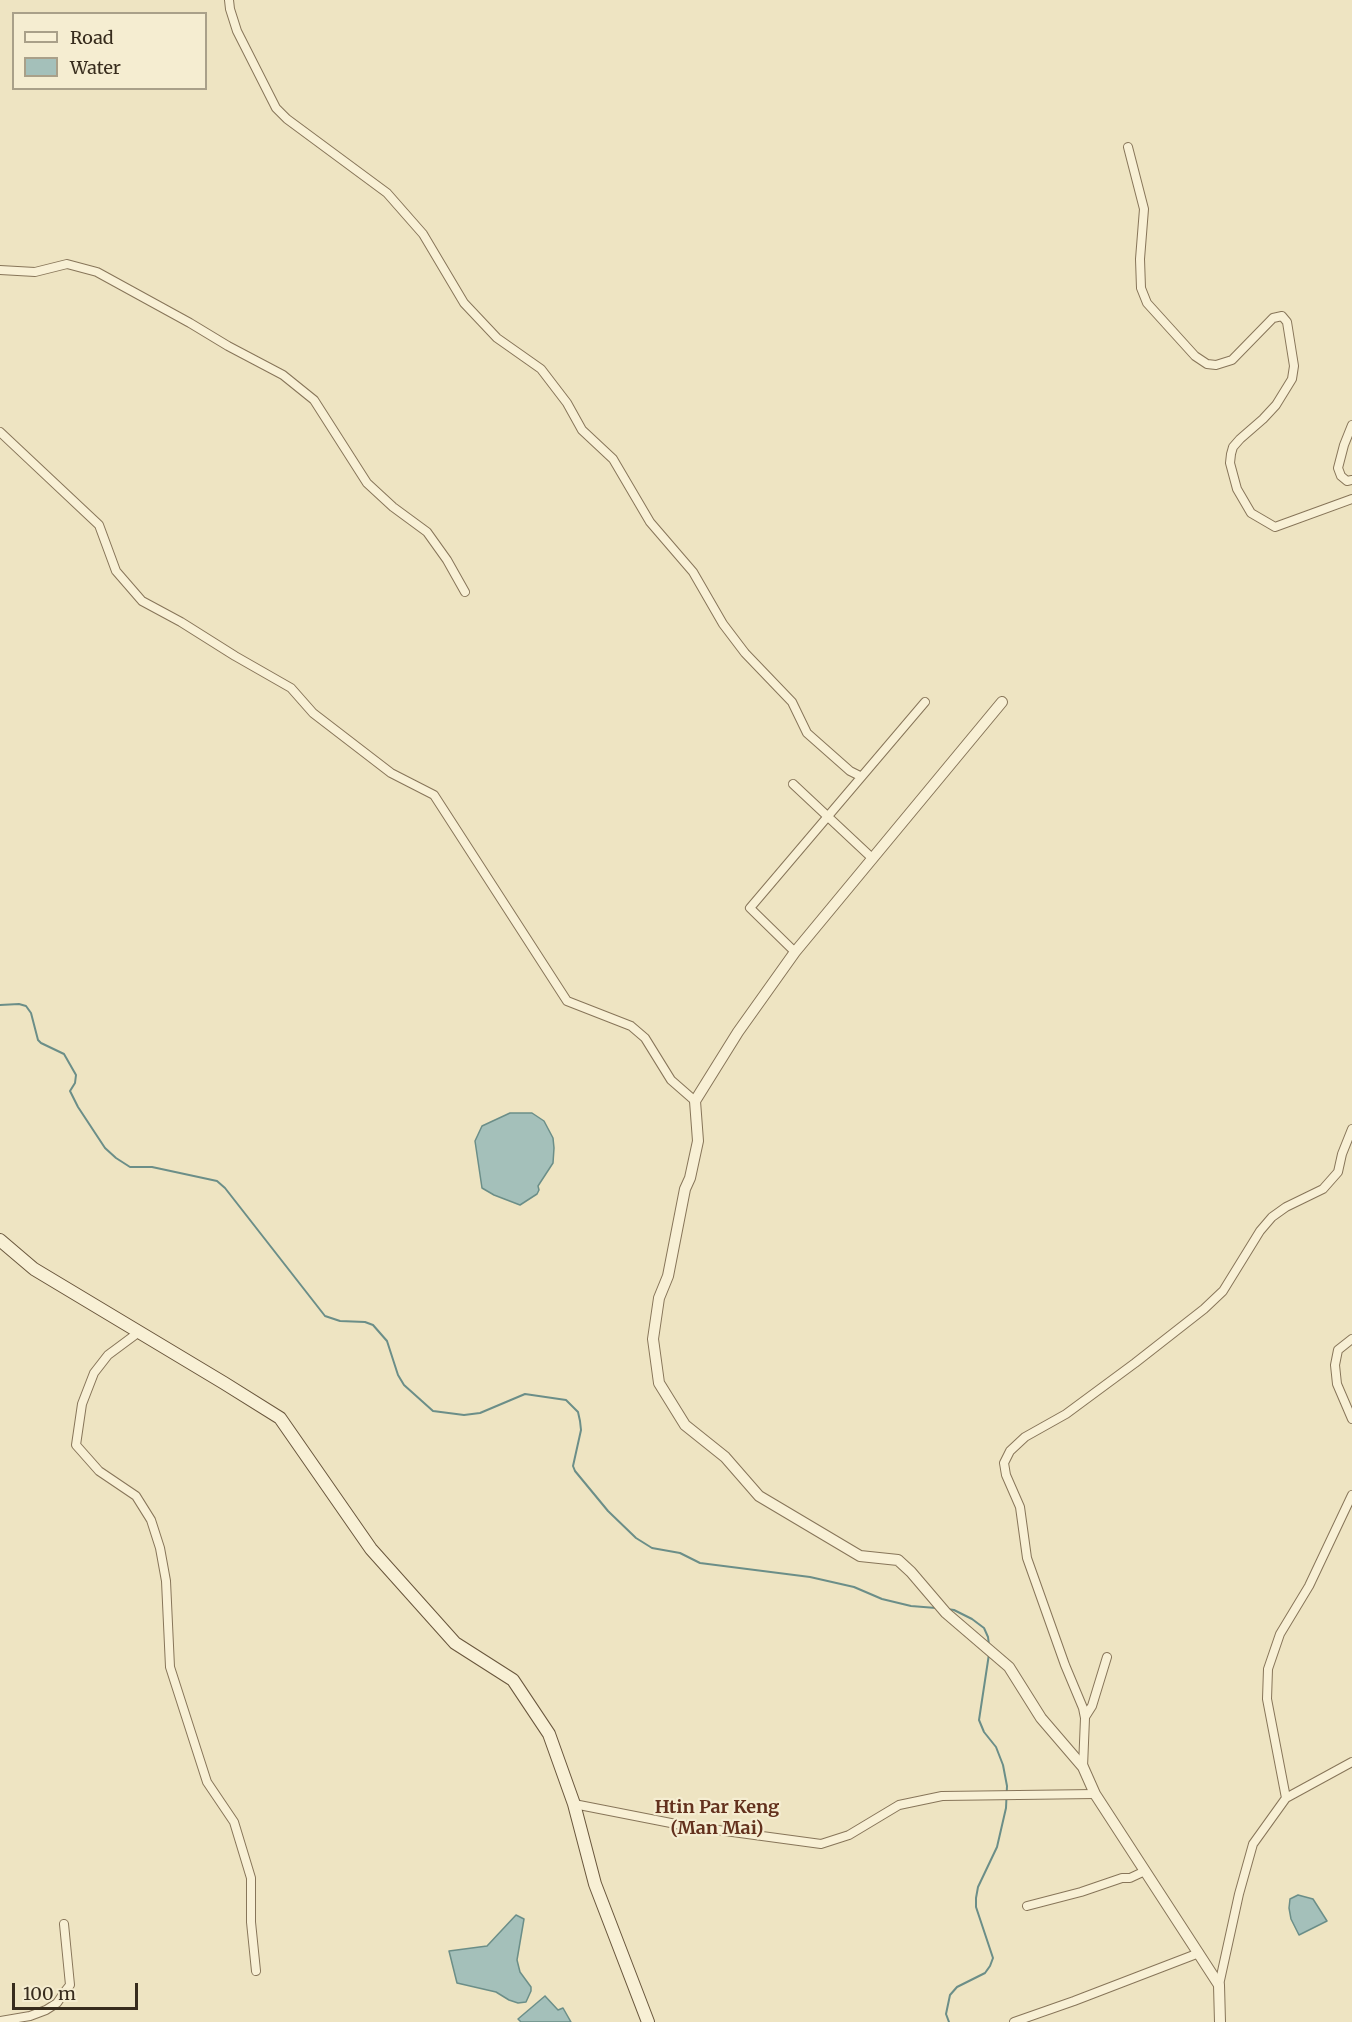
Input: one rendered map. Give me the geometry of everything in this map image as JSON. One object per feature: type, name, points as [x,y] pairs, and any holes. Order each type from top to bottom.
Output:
[{"type":"main road","points":[[1,1242],[34,1269],[280,1418],[371,1549],[455,1643],[513,1680],[549,1734],[574,1804],[595,1884],[648,2022]]},
{"type":"street","points":[[230,0],[230,9],[237,31],[276,108],[387,193],[423,234],[464,303],[497,338],[541,369],[567,403],[582,430],[613,459],[650,522],[693,572],[723,624],[745,652],[792,702],[807,733],[850,771],[860,776]]},
{"type":"street","points":[[1128,147],[1144,209],[1140,259],[1141,288],[1147,303],[1195,356],[1206,364],[1216,365],[1232,360],[1273,318],[1282,316],[1287,322],[1294,366],[1292,380],[1276,405],[1240,439],[1233,447],[1231,454],[1230,463],[1237,489],[1251,513],[1275,527],[1352,500]]},
{"type":"street","points":[[0,270],[35,272],[67,264],[97,272],[283,375],[314,400],[367,483],[393,507],[427,532],[447,560],[465,592]]},
{"type":"street","points":[[1352,425],[1338,468],[1341,476],[1352,480]]},
{"type":"street","points":[[0,432],[99,525],[116,571],[142,601],[291,688],[313,712],[391,773],[434,795],[567,1001],[631,1026],[645,1038],[671,1080],[695,1101]]},
{"type":"street","points":[[795,952],[750,908],[924,702]]},
{"type":"street","points":[[1002,702],[795,952],[738,1032],[695,1101],[698,1141],[690,1178],[685,1189],[668,1276],[659,1298],[653,1339],[659,1383],[685,1425],[726,1457],[759,1496],[860,1556],[898,1560],[918,1579],[943,1610],[1009,1666],[1041,1718],[1083,1767],[1095,1794],[1219,1985]]},
{"type":"street","points":[[793,784],[872,858]]},
{"type":"street","points":[[1083,1767],[1085,1718],[1083,1708],[1065,1665],[1027,1558],[1020,1507],[1006,1475],[1004,1464],[1010,1451],[1025,1437],[1066,1414],[1135,1363],[1224,1291],[1260,1231],[1272,1217],[1286,1207],[1323,1189],[1338,1172],[1352,1129]]},
{"type":"street","points":[[139,1332],[108,1356],[94,1373],[81,1404],[76,1445],[99,1471],[136,1496],[151,1520],[160,1548],[166,1581],[170,1667],[207,1782],[234,1822],[251,1878],[251,1922],[256,1971]]},
{"type":"street","points":[[1352,1339],[1338,1350],[1335,1365],[1337,1384],[1352,1419]]},
{"type":"street","points":[[1286,1798],[1267,1699],[1268,1669],[1280,1634],[1309,1586],[1352,1495]]},
{"type":"street","points":[[1085,1718],[1092,1706],[1107,1657]]},
{"type":"street","points":[[1220,2022],[1219,1985],[1239,1894],[1253,1844],[1286,1798],[1352,1762]]},
{"type":"street","points":[[574,1804],[681,1825],[821,1844],[849,1836],[899,1804],[942,1796],[1095,1794]]},
{"type":"street","points":[[1027,1906],[1081,1892],[1122,1878],[1130,1878],[1145,1871]]},
{"type":"street","points":[[0,2021],[30,2016],[46,2010],[57,2003],[70,1985],[64,1924]]},
{"type":"street","points":[[1014,2022],[1199,1953]]},
{"type":"water","points":[[510,1113],[532,1113],[544,1121],[553,1138],[553,1163],[538,1186],[537,1194],[520,1205],[482,1188],[475,1141],[482,1126]]},
{"type":"water","points":[[1298,1895],[1313,1899],[1327,1921],[1299,1935],[1291,1919],[1289,1908],[1290,1899]]},
{"type":"water","points":[[516,1915],[524,1919],[517,1960],[520,1972],[531,1987],[526,2002],[518,2003],[496,1992],[457,1983],[449,1951],[487,1946]]},
{"type":"water","points":[[545,1996],[558,2010],[563,2008],[571,2022],[521,2022],[518,2019]]},
{"type":"waterway","points":[[0,1005],[26,1006],[31,1013],[38,1040],[64,1054],[76,1075],[75,1083],[70,1091],[105,1148],[130,1167],[152,1167],[217,1181],[225,1188],[325,1316],[340,1321],[365,1322],[373,1325],[387,1341],[398,1375],[404,1385],[433,1411],[464,1415],[480,1413],[525,1394],[566,1400],[578,1412],[580,1421],[581,1430],[573,1466],[575,1471],[608,1511],[636,1538],[652,1548],[680,1553],[700,1563],[810,1577],[854,1587],[882,1599],[911,1606],[936,1608]]},
{"type":"waterway","points":[[947,1609],[972,1619],[984,1628],[989,1645]]},
{"type":"waterway","points":[[949,2022],[946,2014],[950,1995],[957,1987],[985,1973],[993,1958],[976,1907],[978,1887],[997,1847],[1006,1808],[1007,1786],[1003,1765],[996,1747],[984,1732],[979,1720],[989,1654]]},
{"type":"district","name":"Htin Par Keng (Man Mai)","points":[[717,1818]]}]
